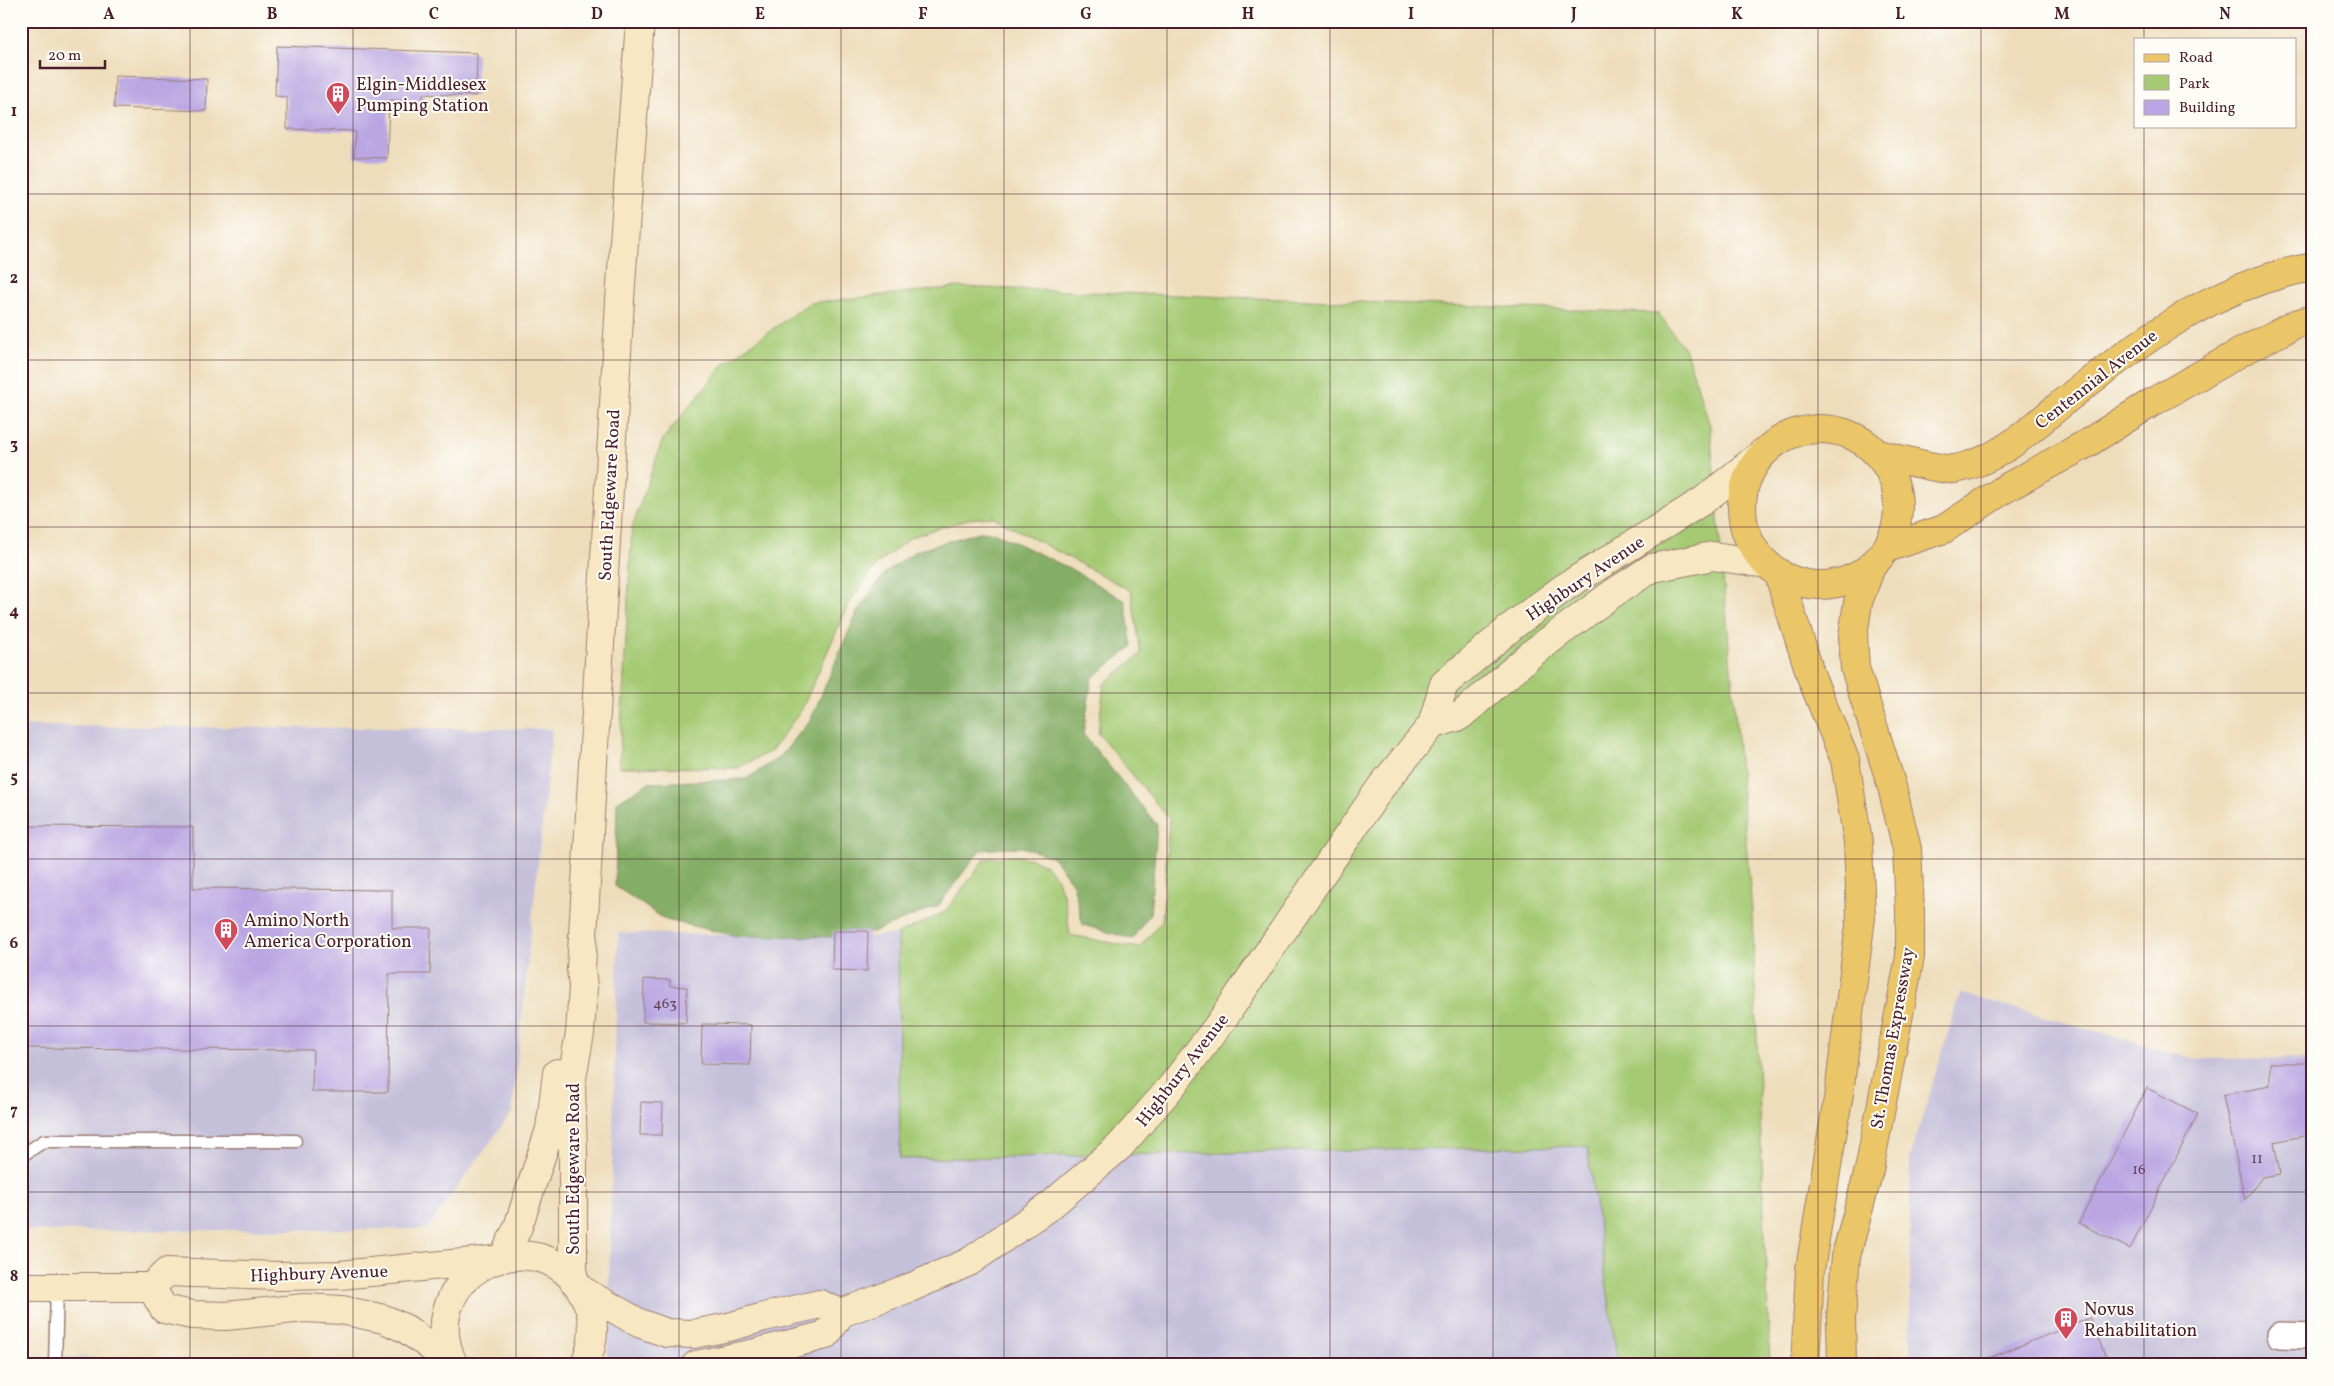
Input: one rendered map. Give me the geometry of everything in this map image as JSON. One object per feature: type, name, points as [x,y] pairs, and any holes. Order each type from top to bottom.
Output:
[{"type":"main road","name":"South Edgeware Road","points":[[578,1286],[571,1084],[580,1033],[583,987],[581,969],[621,294],[640,21]]},
{"type":"main road","name":"Centennial Avenue","points":[[1878,454],[1954,469],[1992,457],[2044,420],[2079,389],[2174,320],[2231,290],[2313,266]]},
{"type":"main road","points":[[1879,558],[1896,525],[1898,499],[1892,475],[1878,454],[1858,438],[1834,430],[1808,430],[1785,437],[1764,452],[1750,473],[1742,498],[1744,525],[1754,549],[1772,568],[1796,582],[1822,586],[1848,581],[1879,558],[1944,529],[2006,488],[2086,444],[2151,403],[2241,352],[2296,324],[2313,319]]},
{"type":"main road","name":"Highbury Avenue","points":[[841,1313],[912,1288],[970,1262],[1051,1205],[1120,1146],[1172,1086],[1220,1023],[1381,787],[1432,725],[1444,684],[1475,657],[1565,587],[1704,500],[1764,452]]},
{"type":"main road","name":"Highbury Avenue","points":[[1432,725],[1460,716],[1536,651],[1612,594],[1652,568],[1713,556],[1772,568]]},
{"type":"main road","name":"St. Thomas Expressway","points":[[1842,1365],[1841,1318],[1846,1256],[1869,1170],[1910,957],[1907,849],[1892,787],[1855,668],[1853,636],[1858,602],[1879,558]]},
{"type":"main road","points":[[1772,568],[1812,679],[1845,760],[1859,852],[1861,917],[1839,1093],[1810,1269],[1805,1365]]},
{"type":"main road","name":"South Edgeware Road","points":[[498,1259],[518,1227],[550,1129],[568,985],[581,969]]},
{"type":"main road","name":"Highbury Avenue","points":[[453,1364],[406,1329],[384,1319],[342,1310],[304,1308],[226,1316],[192,1315],[164,1309],[152,1287],[167,1272],[240,1275],[340,1275],[498,1259],[518,1255],[544,1259],[566,1272],[578,1286]]},
{"type":"main road","points":[[453,1364],[446,1343],[445,1323],[450,1303],[465,1280],[475,1270],[498,1259]]},
{"type":"main road","points":[[578,1286],[639,1323],[667,1332],[693,1334],[729,1328],[764,1317],[820,1304],[841,1313],[826,1335],[751,1354],[696,1365]]},
{"type":"main road","points":[[578,1286],[591,1312],[593,1333],[589,1355],[584,1365]]},
{"type":"main road","points":[[21,1287],[152,1287]]},
{"type":"street","points":[[2280,1336],[2313,1336]]},
{"type":"lane","points":[[21,1156],[44,1141],[295,1141]]},
{"type":"lane","points":[[55,1365],[57,1287]]},
{"type":"shaded area","points":[[21,726],[552,729],[512,1112],[427,1229],[21,1231]]},
{"type":"shaded area","points":[[618,933],[860,937],[898,934],[900,1159],[1587,1146],[1618,1365],[607,1365]]},
{"type":"shaded area","points":[[1960,993],[2195,1059],[2313,1058],[2313,1365],[1910,1365],[1910,1158]]},
{"type":"shaded area","points":[[21,1356],[307,1363],[309,1365],[21,1365]]},
{"type":"green space","points":[[959,287],[1658,313],[1686,351],[1710,426],[1752,911],[1770,1365],[1618,1365],[1587,1146],[900,1159],[898,934],[945,912],[985,859],[1009,856],[1037,861],[1047,867],[1055,876],[1064,898],[1070,935],[1139,948],[1162,921],[1169,819],[1098,733],[1104,684],[1141,654],[1131,591],[993,517],[968,519],[911,537],[876,565],[849,603],[802,709],[771,751],[738,768],[619,767],[632,528],[663,439],[724,364],[809,303]]},
{"type":"green space","points":[[979,532],[995,533],[1071,569],[1125,601],[1132,647],[1092,678],[1083,734],[1157,825],[1150,914],[1132,939],[1083,925],[1073,884],[1053,857],[1022,847],[980,850],[938,906],[860,937],[737,936],[666,920],[615,886],[617,802],[648,783],[746,779],[780,757],[811,719],[857,612],[885,573],[916,551]]},
{"type":"building","name":"Elgin-Middlesex Pumping Station","points":[[277,46],[477,53],[476,96],[423,94],[423,101],[389,100],[387,158],[354,157],[355,131],[287,129],[287,97],[275,96]]},
{"type":"building","points":[[115,76],[207,79],[206,111],[114,108]]},
{"type":"building","name":"Amino North America Corporation","points":[[21,826],[193,827],[193,888],[392,890],[392,928],[431,928],[430,974],[389,974],[388,1092],[312,1092],[313,1050],[21,1048]]},
{"type":"building","points":[[833,931],[868,931],[867,971],[832,970]]},
{"type":"building","points":[[644,979],[670,980],[670,986],[687,987],[686,1023],[643,1022]]},
{"type":"building","points":[[702,1024],[751,1025],[750,1065],[701,1064]]},
{"type":"building","points":[[2270,1063],[2313,1063],[2313,1134],[2274,1142],[2280,1174],[2262,1177],[2245,1200],[2223,1095],[2270,1086]]},
{"type":"building","points":[[2147,1088],[2198,1114],[2130,1249],[2079,1223]]},
{"type":"building","points":[[641,1102],[663,1103],[662,1135],[640,1135]]},
{"type":"building","name":"Novus Rehabilitation","points":[[2090,1318],[2109,1365],[1974,1365],[1974,1364]]},
{"type":"place","name":"Elgin-Middlesex Pumping Station","points":[[338,115]]},
{"type":"place","name":"Amino North America Corporation","points":[[226,951]]},
{"type":"place","name":"Novus Rehabilitation","points":[[2066,1340]]}]
